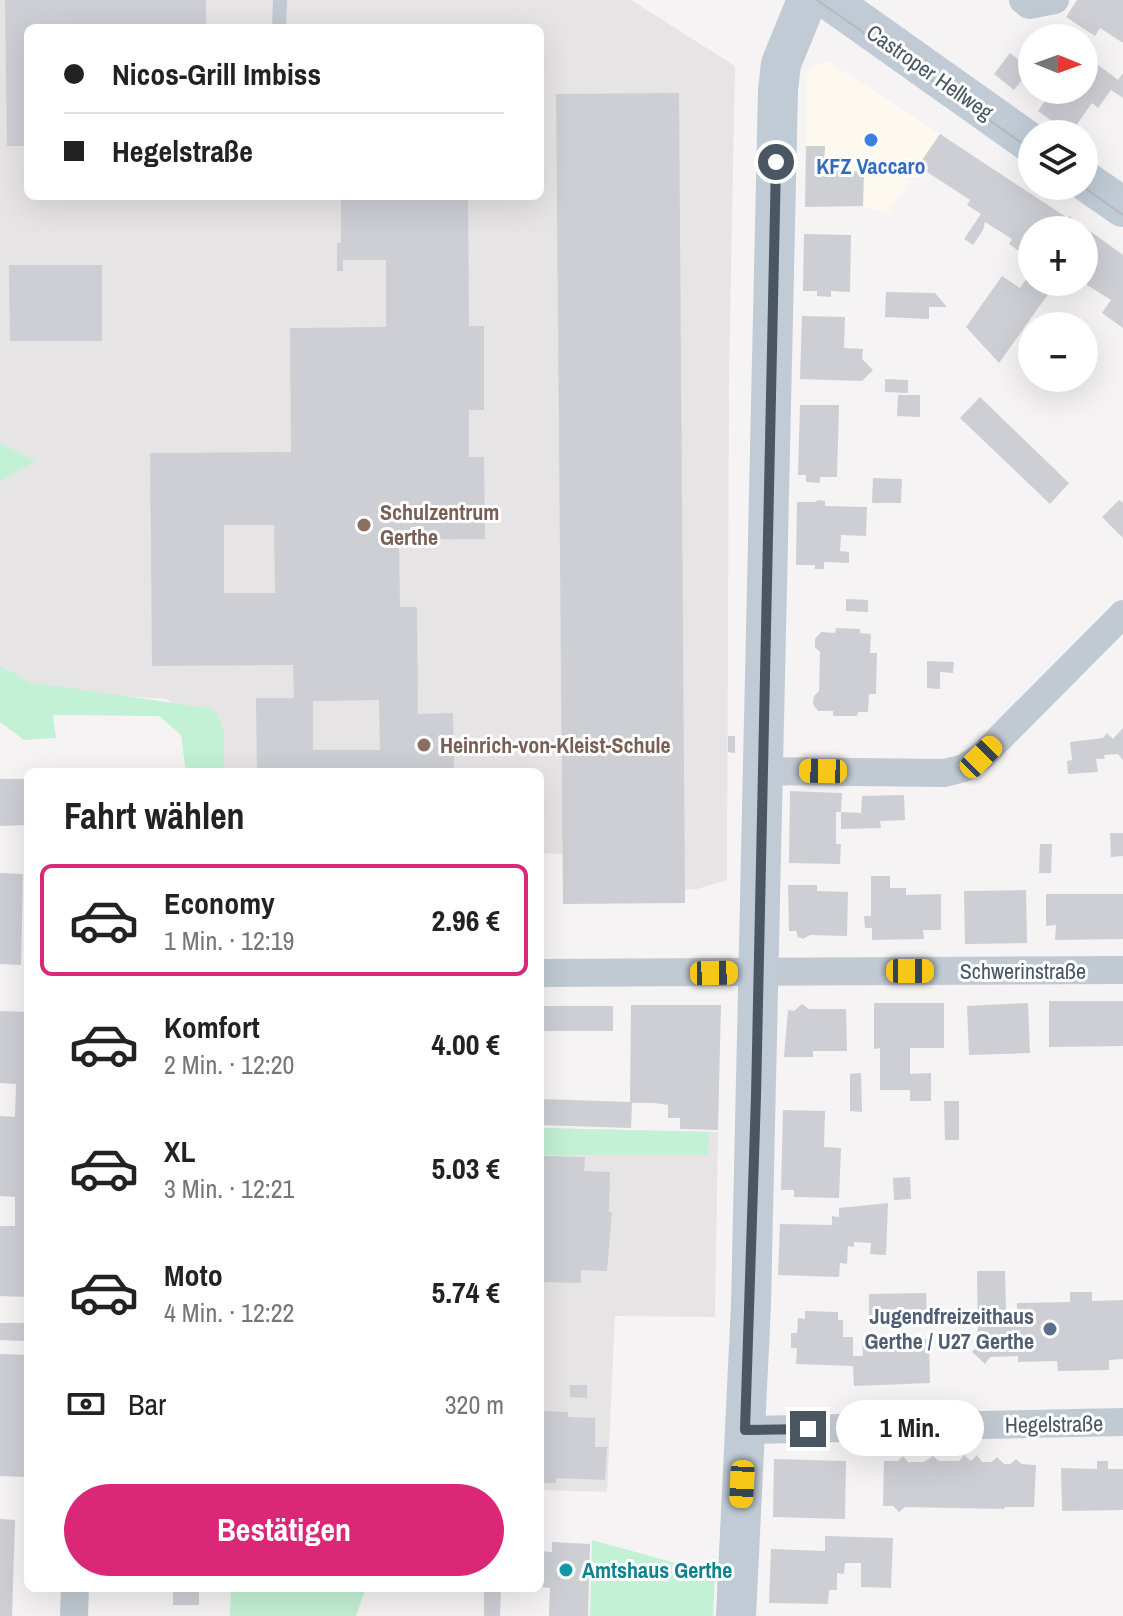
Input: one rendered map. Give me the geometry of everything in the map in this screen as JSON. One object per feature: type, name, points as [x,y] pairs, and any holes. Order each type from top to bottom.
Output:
[{"type":"street","points":[[736,1616],[751,1305],[778,90],[781,64],[807,0]]},
{"type":"street","name":"Castroper Hellweg","points":[[829,0],[1018,134]]},
{"type":"street","points":[[1023,0],[1029,5],[1055,0]]},
{"type":"street","points":[[1098,190],[1123,207]]},
{"type":"street","points":[[762,771],[945,773],[964,768],[981,757],[1123,614]]},
{"type":"street","name":"Schwerinstraße","points":[[544,973],[1123,970]]},
{"type":"street","name":"Hegelstraße","points":[[745,1430],[1123,1422]]},
{"type":"street","points":[[74,1616],[75,1592]]},
{"type":"lane","points":[[279,24],[280,0]]},
{"type":"shaded area","name":"Schulzentrum Gerthe","points":[[0,0],[631,0],[735,66],[729,374],[727,880],[697,889],[621,893],[561,854],[544,853],[544,768],[216,768],[210,734],[167,699],[24,689],[0,677]]},
{"type":"shaded area","name":"KFZ Vaccaro","points":[[829,62],[940,134],[888,213],[863,206],[864,172],[824,170],[824,146],[806,146],[807,77],[811,67]]},
{"type":"shaded area","points":[[544,1128],[718,1132],[715,1317],[615,1316],[607,1492],[544,1490]]},
{"type":"green space","points":[[0,443],[36,461],[0,481]]},
{"type":"green space","points":[[0,666],[29,682],[214,709],[224,730],[224,768],[185,768],[181,735],[159,716],[53,715],[56,738],[24,740],[0,722]]},
{"type":"green space","points":[[544,1128],[709,1132],[708,1155],[544,1155]]},
{"type":"green space","points":[[592,1540],[715,1574],[713,1616],[590,1616]]},
{"type":"green space","points":[[231,1592],[365,1592],[356,1616],[230,1616]]},
{"type":"building","points":[[5,0],[206,0],[206,24],[24,24],[24,146],[7,146]]},
{"type":"building","points":[[1077,0],[1123,0],[1123,43],[1100,28],[1098,31],[1098,24],[1077,24],[1066,17]]},
{"type":"building","points":[[1010,53],[1018,60],[1018,85],[1014,90],[994,74]]},
{"type":"building","points":[[1098,65],[1118,80],[1123,73],[1123,98],[1111,90],[1098,108],[1093,104],[1098,104]]},
{"type":"building","points":[[679,93],[685,903],[563,904],[556,94]]},
{"type":"building","points":[[1043,104],[1091,104],[1080,120],[1051,120],[1038,111]]},
{"type":"building","points":[[940,134],[1018,185],[1018,200],[1040,200],[1064,216],[1018,216],[1018,250],[1009,244],[1012,239],[985,222],[973,245],[964,239],[981,214],[967,205],[970,200],[918,166]]},
{"type":"building","points":[[806,146],[825,146],[824,170],[864,172],[863,206],[805,207]]},
{"type":"building","points":[[341,200],[468,200],[469,326],[484,326],[484,410],[469,410],[469,457],[484,457],[485,539],[399,540],[400,607],[417,607],[418,714],[453,713],[454,768],[257,768],[256,698],[294,698],[293,665],[152,666],[150,453],[291,452],[290,328],[386,327],[386,260],[343,260],[343,271],[337,271],[337,243],[341,243]],"holes":[[[224,525],[274,525],[275,593],[224,593]],[[379,700],[380,750],[313,750],[313,701]]]},
{"type":"building","points":[[804,234],[851,235],[850,292],[831,291],[831,297],[817,296],[817,291],[803,291]]},
{"type":"building","points":[[1098,237],[1123,255],[1123,328],[1102,313],[1111,300],[1098,292]]},
{"type":"building","points":[[9,265],[102,265],[102,341],[10,341]]},
{"type":"building","points":[[1002,276],[1018,287],[1018,296],[1047,296],[1035,312],[1018,312],[1018,336],[999,363],[966,327]]},
{"type":"building","points":[[886,292],[935,293],[947,307],[929,307],[929,319],[885,317]]},
{"type":"building","points":[[802,316],[845,317],[844,348],[863,349],[862,359],[873,370],[862,381],[800,379]]},
{"type":"building","points":[[885,379],[908,380],[908,393],[885,392]]},
{"type":"building","points":[[898,395],[920,395],[920,417],[897,416]]},
{"type":"building","points":[[980,397],[1069,483],[1050,504],[960,418]]},
{"type":"building","points":[[800,405],[839,405],[837,477],[820,477],[820,483],[806,482],[806,475],[798,475]]},
{"type":"building","points":[[873,478],[902,479],[901,503],[872,503]]},
{"type":"building","points":[[1119,500],[1123,503],[1123,538],[1102,517]]},
{"type":"building","points":[[825,501],[825,506],[867,507],[866,536],[841,535],[840,551],[849,552],[849,563],[824,562],[824,569],[815,569],[815,565],[796,565],[797,502]]},
{"type":"building","points":[[846,599],[868,600],[868,612],[846,611]]},
{"type":"building","points":[[836,628],[860,629],[860,633],[871,634],[870,653],[877,653],[876,694],[869,694],[868,712],[858,712],[857,716],[833,716],[833,711],[818,711],[813,704],[814,696],[819,691],[820,652],[815,647],[815,639],[821,632],[835,633]]},
{"type":"building","points":[[927,661],[954,662],[953,673],[940,672],[940,689],[927,688]]},
{"type":"building","points":[[1123,728],[1123,760],[1118,754],[1104,755],[1105,759],[1096,759],[1098,772],[1068,774],[1067,761],[1072,760],[1070,742],[1103,738],[1107,733],[1113,739]]},
{"type":"building","points":[[728,736],[735,736],[735,753],[728,752]]},
{"type":"building","points":[[0,779],[24,779],[24,825],[0,826]]},
{"type":"building","points":[[790,791],[842,793],[841,812],[836,812],[836,844],[841,844],[840,864],[789,863]]},
{"type":"building","points":[[904,795],[905,820],[880,821],[881,828],[841,829],[841,812],[861,813],[862,796]]},
{"type":"building","points":[[1110,833],[1123,833],[1123,856],[1111,857]]},
{"type":"building","points":[[1040,844],[1052,844],[1051,873],[1039,873]]},
{"type":"building","points":[[0,873],[23,874],[21,965],[0,964]]},
{"type":"building","points":[[871,876],[890,876],[890,888],[906,888],[906,895],[941,894],[941,930],[923,930],[924,939],[872,940],[872,928],[865,928],[864,916],[871,916]]},
{"type":"building","points":[[788,885],[817,885],[817,891],[848,892],[847,936],[810,935],[803,939],[798,937],[796,931],[789,931]]},
{"type":"building","points":[[1026,890],[1027,943],[965,944],[964,891]]},
{"type":"building","points":[[1046,894],[1123,894],[1123,939],[1055,940],[1056,925],[1046,926]]},
{"type":"building","points":[[1049,1001],[1123,1001],[1123,1046],[1049,1047]]},
{"type":"building","points":[[874,1003],[944,1003],[944,1048],[910,1048],[910,1074],[931,1073],[931,1101],[910,1101],[910,1090],[880,1090],[880,1048],[874,1049]]},
{"type":"building","points":[[1028,1003],[1030,1053],[969,1055],[967,1006]]},
{"type":"building","points":[[802,1004],[809,1009],[846,1009],[847,1051],[813,1051],[813,1057],[784,1057],[788,1010],[794,1011]]},
{"type":"building","points":[[631,1005],[721,1005],[718,1130],[680,1129],[680,1118],[668,1118],[668,1105],[654,1103],[632,1103],[631,1128],[544,1125],[544,1099],[630,1102]]},
{"type":"building","points":[[544,1006],[613,1006],[613,1031],[544,1031]]},
{"type":"building","points":[[0,1011],[24,1012],[24,1297],[0,1296],[0,1226],[15,1226],[15,1197],[0,1196],[0,1116],[15,1117],[16,1084],[0,1083]]},
{"type":"building","points":[[861,1073],[862,1112],[850,1111],[850,1074]]},
{"type":"building","points":[[944,1101],[959,1101],[959,1140],[945,1140]]},
{"type":"building","points":[[783,1110],[825,1111],[824,1147],[841,1148],[839,1198],[794,1197],[794,1190],[781,1190]]},
{"type":"building","points":[[544,1156],[585,1157],[584,1171],[610,1172],[609,1212],[612,1212],[607,1271],[581,1270],[581,1283],[544,1282]]},
{"type":"building","points":[[910,1177],[911,1199],[894,1200],[893,1178]]},
{"type":"building","points":[[888,1203],[886,1255],[870,1254],[871,1243],[854,1242],[854,1247],[848,1246],[847,1264],[840,1263],[839,1277],[778,1275],[780,1224],[832,1225],[832,1216],[839,1217],[839,1208]]},
{"type":"building","name":"Jugendfreizeithaus Gerthe / U27 Gerthe","points":[[977,1271],[1005,1271],[1006,1310],[1017,1310],[1017,1303],[1070,1302],[1070,1292],[1092,1292],[1092,1301],[1123,1300],[1123,1359],[1109,1360],[1109,1370],[1058,1371],[1057,1361],[1018,1362],[1018,1356],[990,1357],[985,1364],[972,1352],[978,1346]]},
{"type":"building","points":[[926,1293],[927,1314],[869,1315],[869,1294]]},
{"type":"building","points":[[805,1311],[838,1312],[838,1320],[843,1320],[843,1337],[853,1337],[853,1356],[863,1356],[862,1340],[929,1339],[930,1383],[854,1386],[853,1366],[796,1364],[797,1348],[791,1348],[791,1333],[797,1333],[798,1318],[805,1319]]},
{"type":"building","points":[[0,1323],[24,1323],[24,1341],[0,1340]]},
{"type":"building","points":[[0,1354],[24,1355],[24,1477],[0,1476]]},
{"type":"building","points":[[570,1385],[587,1385],[587,1398],[570,1397]]},
{"type":"building","points":[[544,1411],[568,1412],[568,1417],[595,1418],[595,1447],[607,1447],[605,1480],[556,1478],[556,1483],[544,1483]]},
{"type":"building","points":[[964,1455],[971,1461],[977,1455],[982,1462],[991,1462],[997,1457],[1004,1464],[1016,1459],[1022,1464],[1036,1465],[1034,1507],[905,1507],[899,1512],[893,1506],[883,1506],[884,1461],[898,1461],[903,1456],[908,1462],[924,1462],[933,1456],[939,1461],[959,1461]]},
{"type":"building","points":[[774,1459],[846,1461],[845,1519],[773,1517]]},
{"type":"building","points":[[1097,1461],[1108,1461],[1108,1469],[1123,1469],[1123,1510],[1062,1511],[1061,1468],[1097,1469]]},
{"type":"building","points":[[0,1519],[15,1520],[12,1616],[0,1616]]},
{"type":"building","points":[[825,1536],[893,1538],[891,1588],[861,1587],[861,1563],[845,1563],[844,1574],[837,1573],[837,1590],[829,1590],[828,1604],[769,1603],[771,1549],[825,1551]]},
{"type":"building","name":"Amtshaus Gerthe","points":[[552,1542],[590,1544],[588,1616],[549,1616],[550,1588],[544,1587],[544,1551],[552,1552]]},
{"type":"building","points":[[173,1592],[199,1592],[199,1605],[173,1605]]},
{"type":"building","points":[[484,1592],[501,1592],[500,1616],[484,1616]]},
{"type":"tram line","points":[[817,0],[1018,140]]},
{"type":"tram line","points":[[1098,197],[1123,215]]},
{"type":"place","name":"KFZ Vaccaro","points":[[871,140]]},
{"type":"place","name":"Schulzentrum Gerthe","points":[[364,525]]},
{"type":"place","name":"Heinrich-von-Kleist-Schule","points":[[424,745]]},
{"type":"place","name":"Jugendfreizeithaus Gerthe / U27 Gerthe","points":[[1050,1329]]},
{"type":"place","name":"Amtshaus Gerthe","points":[[566,1570]]},
{"type":"route","points":[[776,162],[751,1305],[745,1430],[808,1429]]}]
